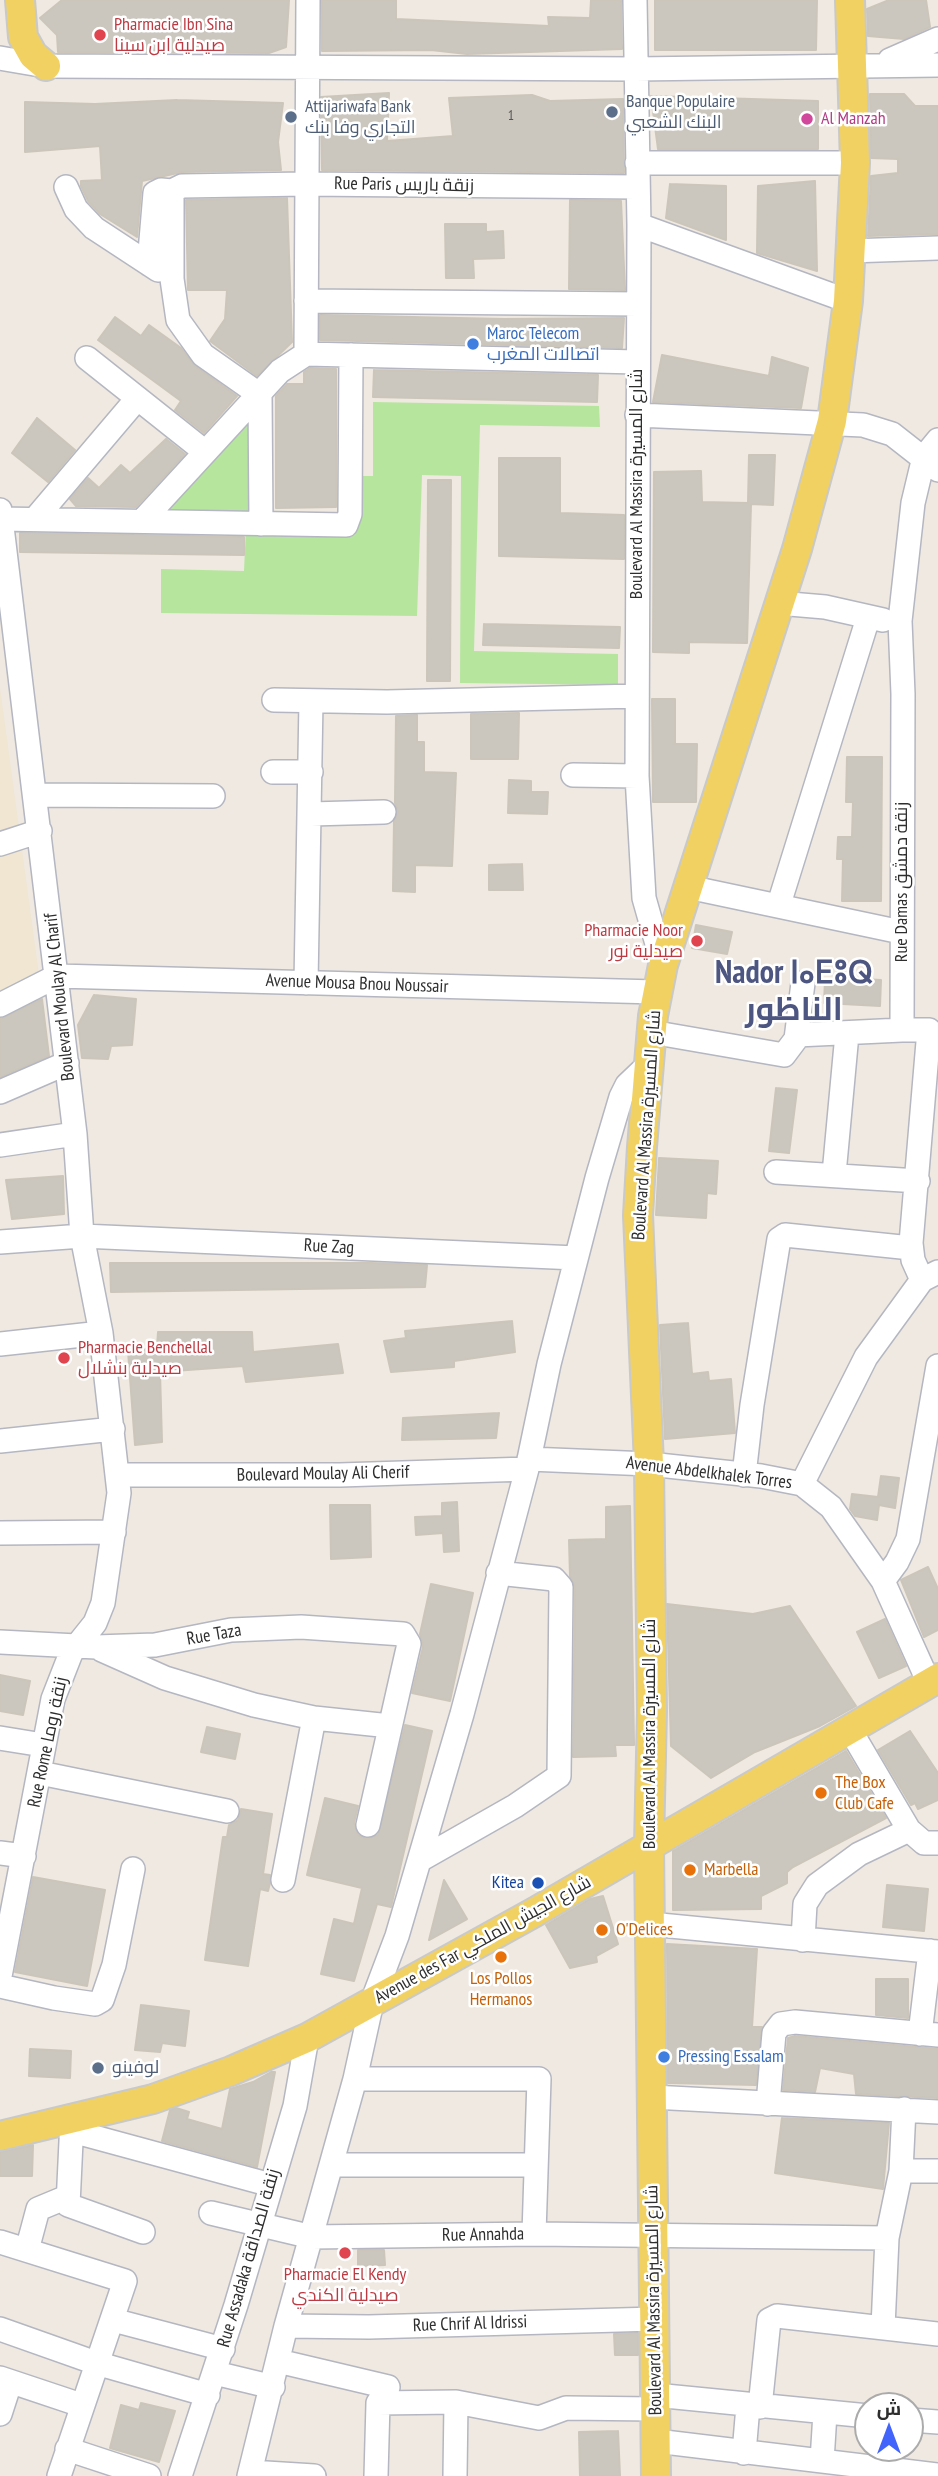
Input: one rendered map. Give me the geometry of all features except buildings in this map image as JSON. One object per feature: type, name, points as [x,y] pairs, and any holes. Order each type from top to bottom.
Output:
[{"type":"main road","points":[[0,11],[14,0]]},
{"type":"main road","points":[[20,0],[23,37],[35,64]]},
{"type":"main road","points":[[659,979],[820,475],[832,421],[848,301],[855,163],[868,64],[850,0]]},
{"type":"main road","name":"Boulevard Al Massira شارع المسيرة","points":[[656,2476],[649,1845],[652,1711],[649,1464],[638,1215],[651,1032],[659,979]]},
{"type":"main road","name":"Avenue des Far شارع الجيش الملكي","points":[[0,2136],[72,2125],[192,2086],[307,2038],[535,1912],[933,1680]]},
{"type":"street","points":[[306,354],[308,0]]},
{"type":"street","name":"Boulevard Al Massira شارع المسيرة","points":[[635,0],[639,225],[637,776],[644,898],[659,979]]},
{"type":"street","points":[[868,64],[938,39]]},
{"type":"street","points":[[0,58],[35,64],[307,67],[636,69],[938,65]]},
{"type":"street","points":[[0,72],[35,64]]},
{"type":"street","points":[[637,163],[855,163]]},
{"type":"street","name":"Rue Paris زنقة باريس","points":[[172,191],[182,186],[305,184],[637,187]]},
{"type":"street","points":[[66,187],[76,209],[94,228],[172,279]]},
{"type":"street","points":[[149,264],[155,193],[160,190],[172,191],[172,279],[176,312],[187,334],[203,355],[260,396]]},
{"type":"street","points":[[639,225],[848,301]]},
{"type":"street","points":[[850,251],[938,248]]},
{"type":"street","points":[[306,301],[638,304]]},
{"type":"street","points":[[143,520],[204,452],[260,396],[280,371],[306,354],[637,362]]},
{"type":"street","points":[[0,516],[342,526],[348,523],[351,514],[351,355]]},
{"type":"street","points":[[87,358],[204,452]]},
{"type":"street","points":[[260,396],[261,524]]},
{"type":"street","points":[[35,519],[136,400]]},
{"type":"street","points":[[637,415],[832,421],[863,425],[892,434],[933,456]]},
{"type":"street","name":"Rue Damas زنقة دمشق","points":[[902,1030],[903,694],[900,621],[910,517],[933,456]]},
{"type":"street","name":"Boulevard Moulay Al Charif","points":[[0,516],[8,627],[36,795],[67,1063],[82,1236],[102,1333],[118,1475]]},
{"type":"street","points":[[778,603],[825,607],[867,618],[900,621]]},
{"type":"street","points":[[779,904],[867,618]]},
{"type":"street","points":[[274,700],[387,702],[637,696]]},
{"type":"street","points":[[306,983],[311,701]]},
{"type":"street","points":[[273,772],[311,772]]},
{"type":"street","points":[[573,775],[637,776]]},
{"type":"street","points":[[36,795],[213,796]]},
{"type":"street","points":[[311,814],[384,813]]},
{"type":"street","points":[[0,844],[40,831]]},
{"type":"street","points":[[688,887],[779,904],[901,932]]},
{"type":"street","points":[[0,1005],[57,976]]},
{"type":"street","name":"Avenue Mousa Bnou Noussair","points":[[57,976],[306,983],[659,979]]},
{"type":"street","points":[[651,1032],[774,1055],[789,1052],[797,1035],[803,983]]},
{"type":"street","points":[[797,1035],[934,1030],[911,1248],[930,1276]]},
{"type":"street","points":[[834,1174],[847,1034]]},
{"type":"street","points":[[0,1093],[67,1063]]},
{"type":"street","points":[[314,2476],[250,2474],[286,2326],[355,2079],[372,2002],[420,1860],[528,1464],[576,1258],[621,1097],[627,1085],[649,1065]]},
{"type":"street","points":[[0,1145],[75,1134]]},
{"type":"street","points":[[776,1172],[918,1181]]},
{"type":"street","points":[[744,1475],[777,1243],[785,1235],[911,1248]]},
{"type":"street","name":"Rue Zag","points":[[0,1242],[82,1236],[576,1258]]},
{"type":"street","name":"Avenue Abdelkhalek Torres","points":[[528,1464],[649,1464],[802,1484],[866,1357],[930,1276]]},
{"type":"street","points":[[0,1344],[102,1333]]},
{"type":"street","points":[[883,1581],[902,1553],[927,1497],[938,1366]]},
{"type":"street","points":[[0,1441],[113,1429]]},
{"type":"street","name":"Boulevard Moulay Ali Cherif","points":[[118,1475],[340,1475],[528,1464]]},
{"type":"street","name":"Rue Rome زنقة روما","points":[[0,1976],[3,1941],[24,1856],[43,1745],[58,1681],[87,1645],[103,1603],[119,1505],[118,1475]]},
{"type":"street","points":[[802,1484],[831,1507],[883,1581],[933,1680]]},
{"type":"street","points":[[0,1533],[114,1532]]},
{"type":"street","points":[[420,1860],[554,1782],[559,1773],[561,1587],[554,1579],[498,1573]]},
{"type":"street","name":"Rue Taza","points":[[0,1642],[155,1646],[242,1629],[326,1627],[403,1634],[408,1638],[407,1657],[390,1726]]},
{"type":"street","points":[[87,1645],[165,1678],[314,1718],[390,1726],[368,1825]]},
{"type":"street","points":[[283,1880],[314,1718]]},
{"type":"street","points":[[849,1728],[909,1830],[923,1843],[938,1843]]},
{"type":"street","points":[[0,1738],[43,1745]]},
{"type":"street","points":[[40,1773],[227,1811]]},
{"type":"street","points":[[803,1940],[805,1904],[817,1885],[859,1854],[909,1830]]},
{"type":"street","points":[[0,1853],[24,1856]]},
{"type":"street","points":[[0,1986],[54,1998],[97,2003],[104,1997],[114,1965],[133,1869]]},
{"type":"street","points":[[650,1924],[934,1951],[929,2035],[795,2022],[781,2024],[774,2033],[768,2104]]},
{"type":"street","name":"Rue Assadaka زنقة الصداقة","points":[[180,2476],[212,2384],[295,2106],[307,2038]]},
{"type":"street","points":[[355,2079],[539,2079],[534,2234]]},
{"type":"street","points":[[652,2097],[938,2112]]},
{"type":"street","points":[[883,2327],[887,2238],[901,2171],[904,2109]]},
{"type":"street","points":[[143,2232],[76,2211],[68,2205],[72,2125],[183,2164],[271,2185]]},
{"type":"street","points":[[332,2165],[535,2165]]},
{"type":"street","points":[[901,2171],[938,2171]]},
{"type":"street","points":[[27,2250],[38,2209],[67,2197]]},
{"type":"street","name":"Rue Annahda","points":[[211,2213],[312,2237],[653,2234],[887,2238]]},
{"type":"street","points":[[0,2242],[124,2280],[113,2320],[81,2405],[59,2476]]},
{"type":"street","points":[[744,2452],[769,2320],[777,2316],[938,2334]]},
{"type":"street","name":"Rue Chrif Al Idrissi","points":[[286,2326],[382,2327],[655,2319]]},
{"type":"street","points":[[113,2320],[223,2348]]},
{"type":"street","points":[[0,2329],[96,2363],[212,2384],[273,2387]]},
{"type":"street","points":[[278,2361],[379,2393],[456,2402],[539,2418],[562,2409],[655,2402],[754,2406],[854,2415]]},
{"type":"street","points":[[0,2414],[5,2381],[81,2405]]},
{"type":"street","points":[[376,2476],[379,2393]]},
{"type":"street","points":[[455,2476],[456,2402]]},
{"type":"street","points":[[821,2461],[825,2413]]},
{"type":"street","points":[[656,2441],[821,2461],[858,2471],[938,2475]]},
{"type":"street","points":[[67,2449],[149,2476]]},
{"type":"shaded area","points":[[0,688],[39,975],[0,991]]},
{"type":"green space","points":[[373,402],[599,406],[600,427],[480,425],[474,651],[618,654],[618,685],[460,683],[461,476],[422,475],[417,616],[161,613],[161,569],[244,571],[246,527],[353,529],[355,476],[373,476]]},
{"type":"green space","points":[[258,412],[258,512],[163,511]]},
{"type":"place","name":"Pharmacie Ibn Sina صيدلية ابن سينا","points":[[100,35]]},
{"type":"place","name":"Banque Populaire البنك الشعبي","points":[[612,112]]},
{"type":"place","name":"Attijariwafa Bank التجاري وفا بنك","points":[[291,117]]},
{"type":"place","name":"Al Manzah","points":[[807,119]]},
{"type":"place","name":"Maroc Telecom اتصالات المغرب","points":[[473,344]]},
{"type":"place","name":"Pharmacie Noor صيدلية نور","points":[[697,941]]},
{"type":"place","name":"Pharmacie Benchellal صيدلية بنشلال","points":[[64,1358]]},
{"type":"place","name":"The Box Club Cafe","points":[[821,1793]]},
{"type":"place","name":"Marbella","points":[[690,1870]]},
{"type":"place","name":"Kitea","points":[[538,1883]]},
{"type":"place","name":"O'Delices","points":[[602,1930]]},
{"type":"place","name":"Los Pollos Hermanos","points":[[501,1957]]},
{"type":"place","name":"Pressing Essalam","points":[[664,2057]]},
{"type":"place","name":"لوفينو","points":[[98,2068]]},
{"type":"place","name":"Pharmacie El Kendy صيدلية الكندي","points":[[345,2253]]},
{"type":"district","name":"Nador ⵏⴰⴹⵓⵕ الناظور","points":[[794,992]]}]
